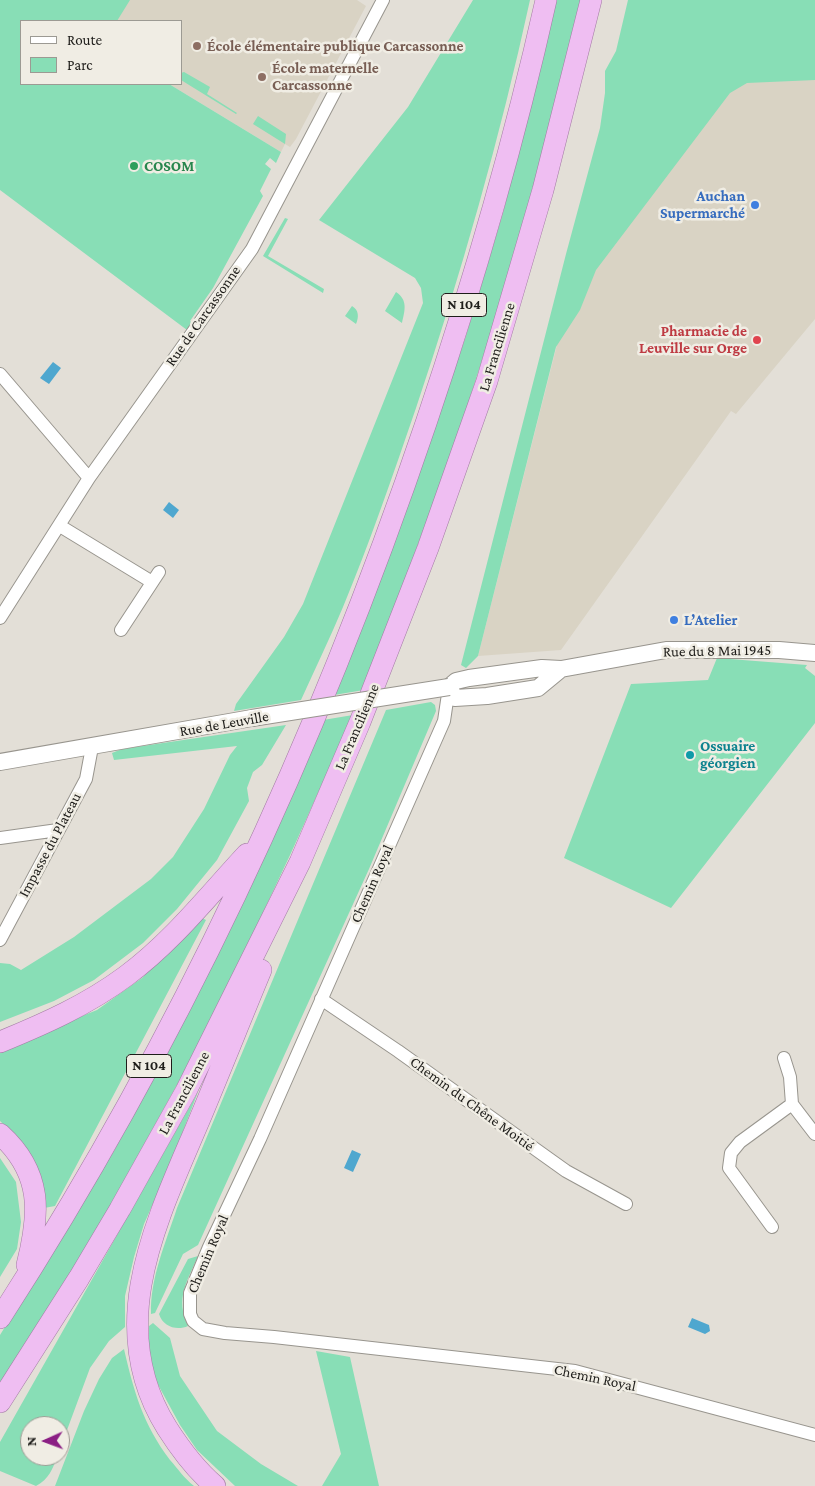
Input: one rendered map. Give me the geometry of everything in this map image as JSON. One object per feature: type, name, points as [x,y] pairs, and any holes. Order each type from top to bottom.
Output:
[{"type":"highway","name":"N 104","points":[[0,1318],[72,1204],[153,1058],[191,985],[294,766],[349,632],[415,454],[473,277],[501,180],[546,0]]},
{"type":"highway","name":"La Francilienne","points":[[0,1402],[79,1278],[172,1116],[300,862],[360,722],[400,624],[487,381],[541,198],[591,0]]},
{"type":"highway","points":[[0,1042],[54,1020],[89,1001],[126,976],[165,943],[261,838]]},
{"type":"highway","points":[[215,1486],[195,1468],[179,1447],[158,1413],[148,1388],[138,1349],[137,1324],[141,1283],[162,1210],[290,896],[300,862]]},
{"type":"highway","points":[[0,1134],[22,1162],[32,1184],[36,1208],[34,1235],[21,1285]]},
{"type":"street","name":"Rue de Carcassonne","points":[[0,618],[5,598],[60,526],[88,478],[252,249],[383,0]]},
{"type":"street","points":[[0,374],[88,478]]},
{"type":"street","points":[[60,526],[155,577],[120,630]]},
{"type":"street","name":"Rue du 8 Mai 1945","points":[[449,687],[456,681],[470,678],[542,668],[561,669],[666,650],[779,650],[815,653]]},
{"type":"street","name":"Rue de Leuville","points":[[0,762],[252,718],[449,687]]},
{"type":"street","name":"Chemin Royal","points":[[449,687],[444,721],[260,1139],[209,1248],[190,1293],[190,1314],[203,1329],[225,1334],[274,1337],[576,1371],[815,1435]]},
{"type":"street","name":"Impasse du Plateau","points":[[0,940],[86,779],[92,747]]},
{"type":"street","points":[[0,838],[58,830]]},
{"type":"street","name":"Chemin du Chêne Moitié","points":[[321,999],[398,1051],[566,1172],[626,1204]]},
{"type":"street","points":[[784,1058],[790,1077],[792,1104],[815,1134]]},
{"type":"street","points":[[772,1226],[730,1168],[731,1153],[740,1142],[792,1104]]},
{"type":"shaded area","name":"École maternelle Carcassonne","points":[[99,0],[357,0],[366,6],[296,139],[290,147],[285,144],[281,152],[171,85],[182,85],[182,20],[89,20]]},
{"type":"shaded area","points":[[758,0],[815,0],[815,319],[736,414],[731,411],[561,650],[478,656],[577,266]]},
{"type":"green space","name":"COSOM","points":[[0,0],[130,0],[118,20],[20,20],[20,85],[171,85],[281,152],[276,163],[270,158],[265,164],[271,169],[260,191],[263,196],[213,288],[190,321],[192,323],[187,330],[0,190]]},
{"type":"green space","points":[[473,0],[530,0],[506,103],[479,205],[449,307],[416,408],[353,583],[301,700],[234,711],[236,704],[284,637],[303,604],[423,303],[421,288],[415,278],[319,220],[408,107]]},
{"type":"green space","points":[[555,0],[581,0],[536,181],[494,323],[454,447],[364,690],[334,695],[412,493],[465,339],[503,213]]},
{"type":"green space","points":[[628,0],[815,0],[815,80],[747,83],[730,93],[596,270],[580,310],[556,347],[478,656],[466,668],[461,665],[600,128],[605,93],[605,71],[616,51]]},
{"type":"green space","points":[[184,72],[210,87],[207,94],[237,113],[182,81],[182,73]]},
{"type":"green space","points":[[258,116],[286,134],[285,144],[253,124]]},
{"type":"green space","points":[[285,218],[288,219],[268,256],[324,289],[323,293],[263,256]]},
{"type":"green space","points":[[396,292],[404,302],[405,310],[402,323],[385,311]]},
{"type":"green space","points":[[352,306],[358,314],[356,324],[345,316]]},
{"type":"green space","points":[[717,658],[807,665],[805,668],[815,676],[815,723],[671,908],[564,858],[631,684],[708,680]]},
{"type":"green space","points":[[431,702],[435,705],[436,711],[369,869],[198,1245],[183,1254],[155,1313],[151,1314],[151,1301],[156,1274],[177,1208],[386,710]]},
{"type":"green space","points":[[353,715],[291,853],[209,1027],[94,1235],[0,1386],[0,1335],[114,1151],[160,1066],[323,720]]},
{"type":"green space","points":[[286,725],[262,765],[253,772],[247,788],[249,801],[217,860],[177,909],[143,943],[94,980],[54,1001],[0,1022],[0,963],[10,964],[21,970],[74,937],[151,879],[173,857],[204,809],[230,755],[237,746],[114,760],[112,753],[122,749]]},
{"type":"green space","points":[[200,917],[206,920],[55,1206],[44,1208],[18,1138],[0,1121],[0,1049],[97,1010],[142,978]]},
{"type":"green space","points":[[198,1092],[168,1170],[144,1224],[125,1296],[125,1327],[109,1341],[90,1368],[70,1422],[70,1416],[20,1416],[20,1466],[53,1466],[47,1477],[36,1486],[0,1471],[0,1442]]},
{"type":"green space","points":[[0,1158],[16,1182],[21,1222],[17,1249],[0,1277]]},
{"type":"green space","points":[[198,1256],[184,1290],[184,1316],[188,1326],[171,1327],[164,1322],[159,1314],[188,1259]]},
{"type":"green space","points":[[153,1323],[170,1338],[180,1376],[217,1431],[261,1464],[298,1486],[235,1486],[197,1450],[180,1425],[156,1381],[149,1358],[149,1326]]},
{"type":"green space","points":[[124,1349],[136,1394],[153,1434],[170,1460],[194,1486],[55,1486],[63,1466],[70,1466],[70,1447],[84,1411],[99,1379],[112,1358]]},
{"type":"green space","points":[[316,1351],[350,1357],[379,1486],[322,1486],[341,1454]]},
{"type":"water","points":[[53,362],[61,368],[49,384],[40,378]]},
{"type":"water","points":[[169,502],[179,510],[173,518],[163,510]]},
{"type":"water","points":[[352,1150],[361,1154],[353,1172],[344,1168]]},
{"type":"water","points":[[692,1318],[709,1325],[710,1331],[705,1334],[688,1327]]},
{"type":"place","name":"École élémentaire publique Carcassonne","points":[[197,46]]},
{"type":"place","name":"École maternelle Carcassonne","points":[[262,77]]},
{"type":"place","name":"COSOM","points":[[134,166]]},
{"type":"place","name":"Auchan Supermarché","points":[[755,205]]},
{"type":"place","name":"Pharmacie de Leuville sur Orge","points":[[757,340]]},
{"type":"place","name":"L’Atelier","points":[[674,620]]},
{"type":"place","name":"Ossuaire géorgien","points":[[690,755]]}]
